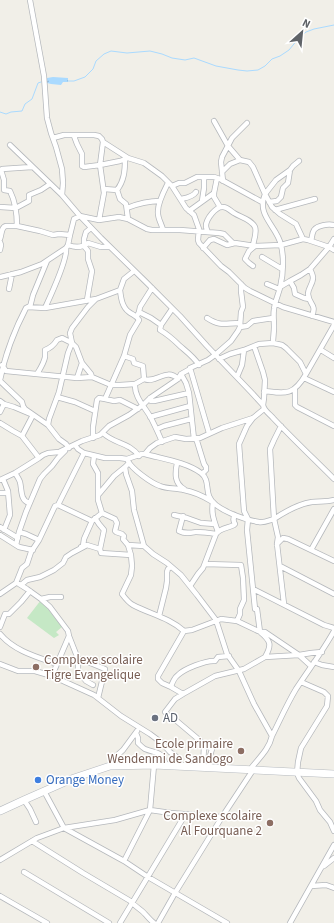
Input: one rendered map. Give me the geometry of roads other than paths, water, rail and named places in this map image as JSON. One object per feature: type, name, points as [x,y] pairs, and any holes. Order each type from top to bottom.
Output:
[{"type":"street","points":[[30,0],[44,76],[47,118],[62,169],[62,195]]},
{"type":"street","points":[[214,121],[228,146],[240,160]]},
{"type":"street","points":[[223,181],[221,162],[222,157],[233,136],[247,123]]},
{"type":"street","points":[[53,138],[64,135],[99,136],[102,138],[103,142],[126,159],[144,163],[170,184],[180,200],[194,216],[199,229],[199,244],[245,288],[283,307],[334,322]]},
{"type":"street","points":[[74,136],[76,144],[82,154],[82,166],[84,167],[126,159]]},
{"type":"street","points":[[99,220],[104,193],[100,165],[103,142]]},
{"type":"street","points":[[10,145],[62,195],[91,228],[152,288],[237,377],[281,426],[334,479]]},
{"type":"street","points":[[117,190],[123,182],[126,159]]},
{"type":"street","points":[[222,172],[230,164],[240,160],[249,162],[253,167],[272,207],[296,224],[303,239]]},
{"type":"street","points":[[273,343],[273,318],[280,288],[282,269],[281,245],[263,210],[262,202],[265,194],[276,180],[290,170],[299,161]]},
{"type":"street","points":[[18,226],[16,208],[10,191],[4,190],[4,180],[1,170],[32,167]]},
{"type":"street","points":[[269,202],[277,201],[281,197],[283,188],[288,182],[290,170]]},
{"type":"street","points":[[170,184],[184,183],[197,177],[217,178],[262,202]]},
{"type":"street","points":[[202,201],[204,177]]},
{"type":"street","points":[[217,178],[214,197],[220,207]]},
{"type":"street","points":[[0,207],[16,208],[29,201],[29,195],[50,184]]},
{"type":"street","points":[[163,230],[158,211],[160,201],[170,184]]},
{"type":"street","points":[[104,189],[117,190]]},
{"type":"street","points":[[117,190],[120,199],[125,202],[128,219]]},
{"type":"street","points":[[180,200],[192,196],[196,192]]},
{"type":"street","points":[[189,211],[214,193]]},
{"type":"street","points":[[275,210],[315,199]]},
{"type":"street","points":[[127,208],[138,204],[160,201]]},
{"type":"street","points":[[208,232],[206,226],[208,219],[217,209],[223,206],[253,224],[255,230],[254,245],[245,259],[253,266]]},
{"type":"street","points":[[45,308],[65,261],[74,219],[80,216],[99,220],[119,217],[128,219],[152,230],[224,234],[233,243]]},
{"type":"street","points":[[311,241],[315,229],[325,225],[334,225]]},
{"type":"street","points":[[0,250],[2,229],[5,226],[18,226],[53,235],[70,235]]},
{"type":"street","points":[[87,300],[92,271],[88,259],[88,251],[84,246],[84,239],[86,232],[91,228]]},
{"type":"street","points":[[203,248],[212,239],[217,239],[225,245],[233,243],[281,245],[303,239],[332,249]]},
{"type":"street","points":[[280,288],[310,269],[332,249],[334,239]]},
{"type":"street","points":[[0,277],[47,262],[67,246],[80,247],[88,243],[101,247],[110,247]]},
{"type":"street","points":[[262,257],[282,269]]},
{"type":"street","points":[[30,307],[33,295],[47,262]]},
{"type":"street","points":[[310,269],[313,278],[308,290],[310,302],[314,307],[312,316]]},
{"type":"street","points":[[134,270],[124,279],[120,290],[124,307],[129,312],[148,316],[161,325]]},
{"type":"street","points":[[9,289],[12,274]]},
{"type":"street","points":[[290,281],[294,288],[294,294],[309,299]]},
{"type":"street","points":[[18,538],[2,529],[10,515],[8,493],[2,479],[16,473],[43,455],[59,452],[103,433],[109,426],[138,409],[150,398],[178,380],[181,374],[215,355],[231,341],[238,331],[243,305],[241,284]]},
{"type":"street","points":[[267,284],[280,288]]},
{"type":"street","points":[[105,399],[124,356],[130,336],[139,320],[138,314],[140,307],[152,288]]},
{"type":"street","points":[[67,449],[66,444],[59,439],[48,425],[25,409],[22,402],[0,381],[1,365],[18,323],[26,308],[45,308],[96,299],[120,290]]},
{"type":"street","points":[[48,425],[72,343],[70,332],[88,307],[96,299]]},
{"type":"street","points":[[172,309],[161,325],[160,330],[196,359],[199,364]]},
{"type":"street","points":[[208,318],[221,324],[247,326],[253,321],[273,318]]},
{"type":"street","points":[[334,325],[321,350],[295,390],[296,407],[334,426]]},
{"type":"street","points":[[37,374],[45,357],[45,350],[49,349],[57,340],[62,338],[72,343],[76,347],[82,363],[92,377]]},
{"type":"street","points":[[219,359],[259,344],[273,343],[282,345],[300,362],[305,376],[334,392]]},
{"type":"street","points":[[254,346],[265,380],[263,407],[247,426],[238,444],[244,511],[248,519],[247,530],[255,609],[257,609],[260,632]]},
{"type":"street","points":[[237,377],[242,365],[244,350]]},
{"type":"street","points":[[321,350],[334,358]]},
{"type":"street","points":[[124,356],[131,358],[134,363],[143,366],[144,379]]},
{"type":"street","points":[[76,378],[82,363]]},
{"type":"street","points":[[1,365],[6,371],[76,378],[92,377],[111,385],[120,386],[135,384],[144,379],[150,381],[168,374],[176,377],[178,380]]},
{"type":"street","points":[[190,368],[209,433]]},
{"type":"street","points":[[181,374],[189,393],[191,419],[195,438],[206,467],[206,470],[202,474]]},
{"type":"street","points":[[135,384],[137,395],[157,429],[162,442]]},
{"type":"street","points":[[264,391],[285,393],[295,390]]},
{"type":"street","points":[[150,398],[154,401],[189,393]]},
{"type":"street","points":[[57,397],[96,411]]},
{"type":"street","points":[[92,438],[96,400],[99,398],[114,402],[120,400],[138,409]]},
{"type":"street","points":[[0,412],[2,402],[33,415]]},
{"type":"street","points":[[150,417],[190,406]]},
{"type":"street","points":[[22,436],[33,415]]},
{"type":"street","points":[[145,454],[157,443],[175,437],[186,439],[200,438],[226,426],[253,418]]},
{"type":"street","points":[[157,429],[191,419]]},
{"type":"street","points":[[0,423],[22,436],[39,458]]},
{"type":"street","points":[[281,426],[270,449],[274,519],[278,537],[277,544],[284,604]]},
{"type":"street","points":[[103,433],[108,438],[129,446],[139,456]]},
{"type":"street","points":[[75,445],[84,453],[94,456],[120,458],[144,477],[159,486],[196,493],[214,502]]},
{"type":"street","points":[[16,545],[29,503],[40,479],[67,449]]},
{"type":"street","points":[[0,594],[16,583],[22,568],[27,564],[28,558],[56,506],[58,505],[84,453]]},
{"type":"street","points":[[99,494],[127,463],[142,454],[145,454],[184,464],[202,474],[208,486],[209,496],[220,508],[248,519],[261,522],[274,519],[303,504],[334,500]]},
{"type":"street","points":[[94,456],[93,464],[98,473],[98,500],[102,513],[116,519],[117,523],[115,531],[124,536],[123,538],[128,545],[132,566],[131,575],[122,594],[132,604],[178,625],[184,631]]},
{"type":"street","points":[[127,463],[126,474],[132,491],[134,510],[144,546],[181,575],[216,620],[227,654],[238,671],[272,736]]},
{"type":"street","points":[[177,463],[175,478],[180,487],[185,490]]},
{"type":"street","points":[[16,473],[20,480],[23,498],[29,503]]},
{"type":"street","points":[[0,493],[8,493]]},
{"type":"street","points":[[190,586],[205,564],[217,533],[212,511],[214,502]]},
{"type":"street","points":[[58,505],[94,520],[99,524],[104,530],[100,553],[130,555]]},
{"type":"street","points":[[311,550],[334,509]]},
{"type":"street","points":[[81,548],[94,520],[102,513]]},
{"type":"street","points":[[174,515],[183,516],[201,523],[215,524]]},
{"type":"street","points":[[183,516],[179,531],[190,534],[197,532],[217,533],[235,524],[235,515]]},
{"type":"street","points":[[19,532],[39,540]]},
{"type":"street","points":[[0,535],[16,545],[33,550]]},
{"type":"street","points":[[277,544],[284,538],[292,540],[334,561]]},
{"type":"street","points":[[22,585],[27,580],[37,578],[54,570],[72,553],[87,545],[100,548]]},
{"type":"street","points":[[128,545],[144,546]]},
{"type":"street","points":[[205,564],[251,566]]},
{"type":"street","points":[[237,621],[244,601],[241,565]]},
{"type":"street","points":[[159,616],[166,588],[168,569],[171,566]]},
{"type":"street","points":[[280,566],[334,594]]},
{"type":"street","points":[[16,583],[22,585],[50,607],[68,630],[78,660],[78,671],[86,681],[93,685]]},
{"type":"street","points":[[166,923],[159,921],[175,893],[253,770],[252,767],[266,751],[272,736],[296,690],[332,639],[334,630],[253,589]]},
{"type":"street","points":[[0,627],[5,614],[9,614],[30,591]]},
{"type":"street","points":[[41,599],[61,597]]},
{"type":"street","points":[[184,631],[192,630],[220,619],[237,621],[260,632],[269,641],[269,650],[265,658]]},
{"type":"street","points":[[182,694],[162,683],[158,679],[158,676],[184,631]]},
{"type":"street","points":[[260,632],[265,632],[313,664],[334,667]]},
{"type":"street","points":[[0,634],[28,654],[57,664]]},
{"type":"street","points":[[52,676],[69,636]]},
{"type":"street","points":[[206,768],[212,749],[165,712],[175,699],[215,676],[238,671],[265,658],[299,656],[322,652]]},
{"type":"street","points":[[171,687],[178,675],[190,668],[209,660],[215,661],[218,657],[229,656]]},
{"type":"street","points":[[78,660],[83,660],[105,669],[98,698]]},
{"type":"street","points":[[0,664],[18,671],[35,672],[52,676],[94,695],[121,716],[162,743],[178,758],[180,766]]},
{"type":"street","points":[[301,682],[324,692],[328,696],[327,706],[301,748],[297,773],[316,801],[320,810],[330,822],[334,831]]},
{"type":"street","points":[[110,766],[114,758],[123,750],[139,728]]},
{"type":"street","points":[[136,732],[138,743],[144,749],[159,753],[165,759],[166,766]]},
{"type":"street","points":[[204,744],[206,768]]},
{"type":"street","points":[[0,811],[74,778],[110,766],[154,765],[334,774]]},
{"type":"street","points":[[124,861],[150,810],[154,765]]},
{"type":"street","points":[[44,791],[64,828],[124,861],[148,877],[227,923]]},
{"type":"street","points":[[24,800],[36,822]]},
{"type":"street","points":[[0,860],[37,838],[64,828],[115,820],[150,810],[185,815],[222,817]]},
{"type":"street","points":[[120,923],[185,815]]},
{"type":"street","points":[[32,841],[83,874],[132,902],[134,906],[154,923]]},
{"type":"street","points":[[290,923],[334,845]]},
{"type":"street","points":[[321,868],[334,858]]},
{"type":"street","points":[[24,872],[109,923]]},
{"type":"street","points":[[311,886],[326,885],[334,888]]},
{"type":"street","points":[[0,896],[47,923]]},
{"type":"water","points":[[47,78],[68,78],[68,82],[63,82],[61,85],[47,83]]},
{"type":"waterway","points":[[68,81],[74,81],[85,77],[93,69],[96,61],[104,54],[111,51],[127,53],[150,51],[172,58],[185,60],[194,58],[216,66],[238,70],[258,70],[272,59],[289,50],[306,32],[334,25]]},
{"type":"waterway","points":[[0,112],[6,114],[22,111],[25,104],[32,99],[38,83],[41,82]]},
{"type":"place","name":"Complexe scolaire Tigre Evangelique","points":[[36,667]]},
{"type":"place","name":"AD","points":[[155,718]]},
{"type":"place","name":"Ecole primaire Wendenmi de Sandogo","points":[[241,751]]},
{"type":"place","name":"Orange Money","points":[[38,780]]},
{"type":"place","name":"Complexe scolaire Al Fourquane 2","points":[[270,823]]}]
